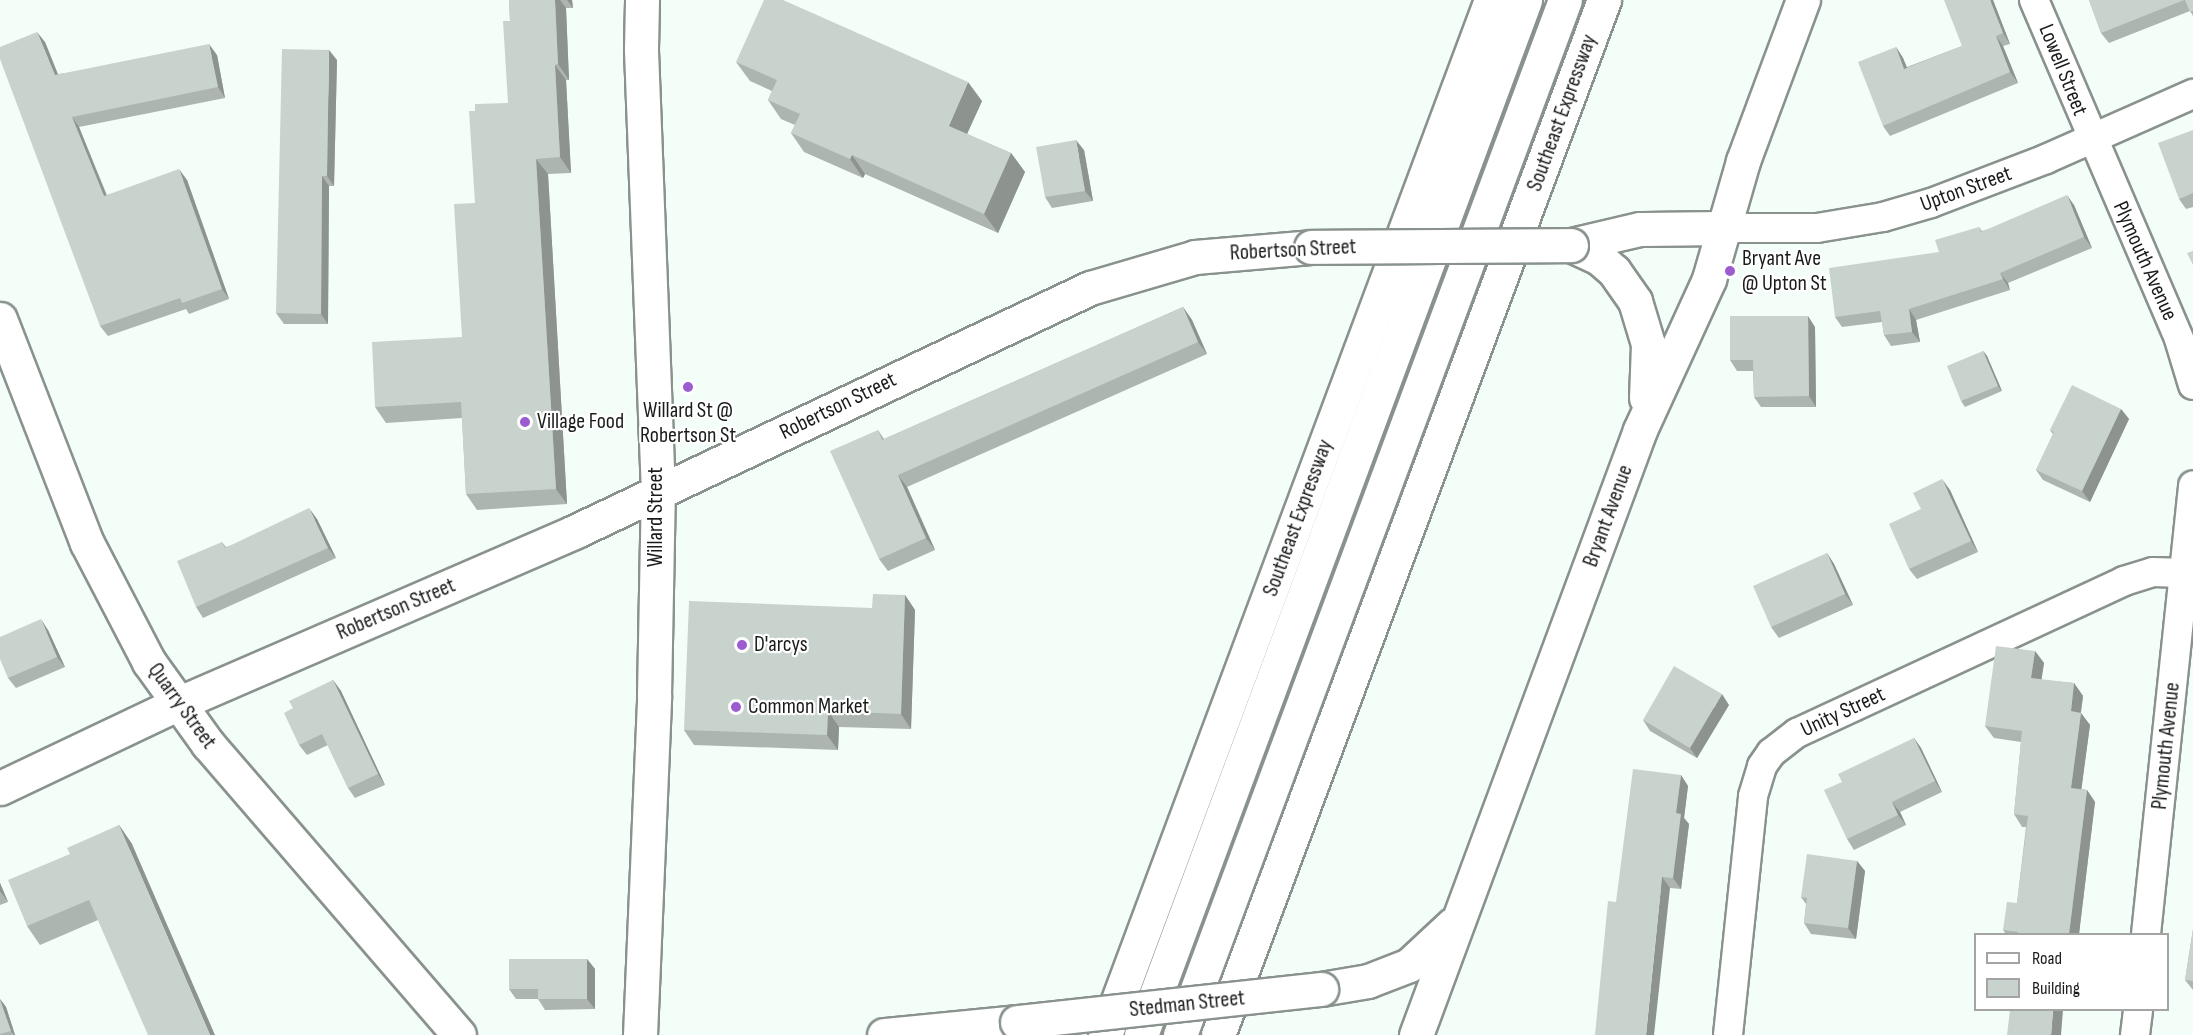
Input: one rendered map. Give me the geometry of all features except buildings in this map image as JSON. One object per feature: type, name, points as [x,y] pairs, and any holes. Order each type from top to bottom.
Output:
[{"type":"main road","name":"Willard Street","points":[[640,1035],[654,695],[658,493],[641,49],[642,0]]},
{"type":"main road","name":"Southeast Expressway","points":[[1105,1035],[1491,0]]},
{"type":"main road","points":[[1141,1035],[1525,0]]},
{"type":"main road","points":[[1180,1035],[1565,0]]},
{"type":"main road","name":"Southeast Expressway","points":[[1218,1035],[1604,0]]},
{"type":"main road","name":"Bryant Avenue","points":[[1416,1035],[1640,430],[1709,279],[1743,161],[1803,0]]},
{"type":"main road","name":"Robertson Street","points":[[0,788],[177,704],[658,493],[1090,288],[1195,257],[1311,248],[1571,245],[1640,229],[1725,228]]},
{"type":"main road","points":[[1571,245],[1599,258],[1614,271],[1635,301],[1644,322],[1649,371],[1640,430]]},
{"type":"main road","name":"Quarry Street","points":[[0,319],[107,587],[177,704],[459,1035]]},
{"type":"main road","name":"Stedman Street","points":[[884,1035],[1321,989],[1368,981],[1409,965],[1445,935],[1463,910]]},
{"type":"street","name":"Lowell Street","points":[[2034,0],[2091,139]]},
{"type":"street","name":"Upton Street","points":[[1725,228],[1806,228],[1883,217],[2001,177],[2193,94]]},
{"type":"street","name":"Plymouth Avenue","points":[[2091,139],[2179,339],[2193,385]]},
{"type":"street","name":"Plymouth Avenue","points":[[2146,933],[2193,485]]},
{"type":"street","name":"Unity Street","points":[[1728,1035],[1753,796],[1762,766],[1771,753],[1797,733],[2124,582],[2153,572],[2184,573]]},
{"type":"street","points":[[2135,1035],[2138,1011]]},
{"type":"place","name":"Bryant Ave @ Upton St","points":[[1730,271]]},
{"type":"place","name":"Willard St @ Robertson St","points":[[688,387]]},
{"type":"place","name":"Village Food","points":[[525,422]]},
{"type":"place","name":"D'arcys","points":[[742,645]]},
{"type":"place","name":"Common Market","points":[[736,707]]}]
